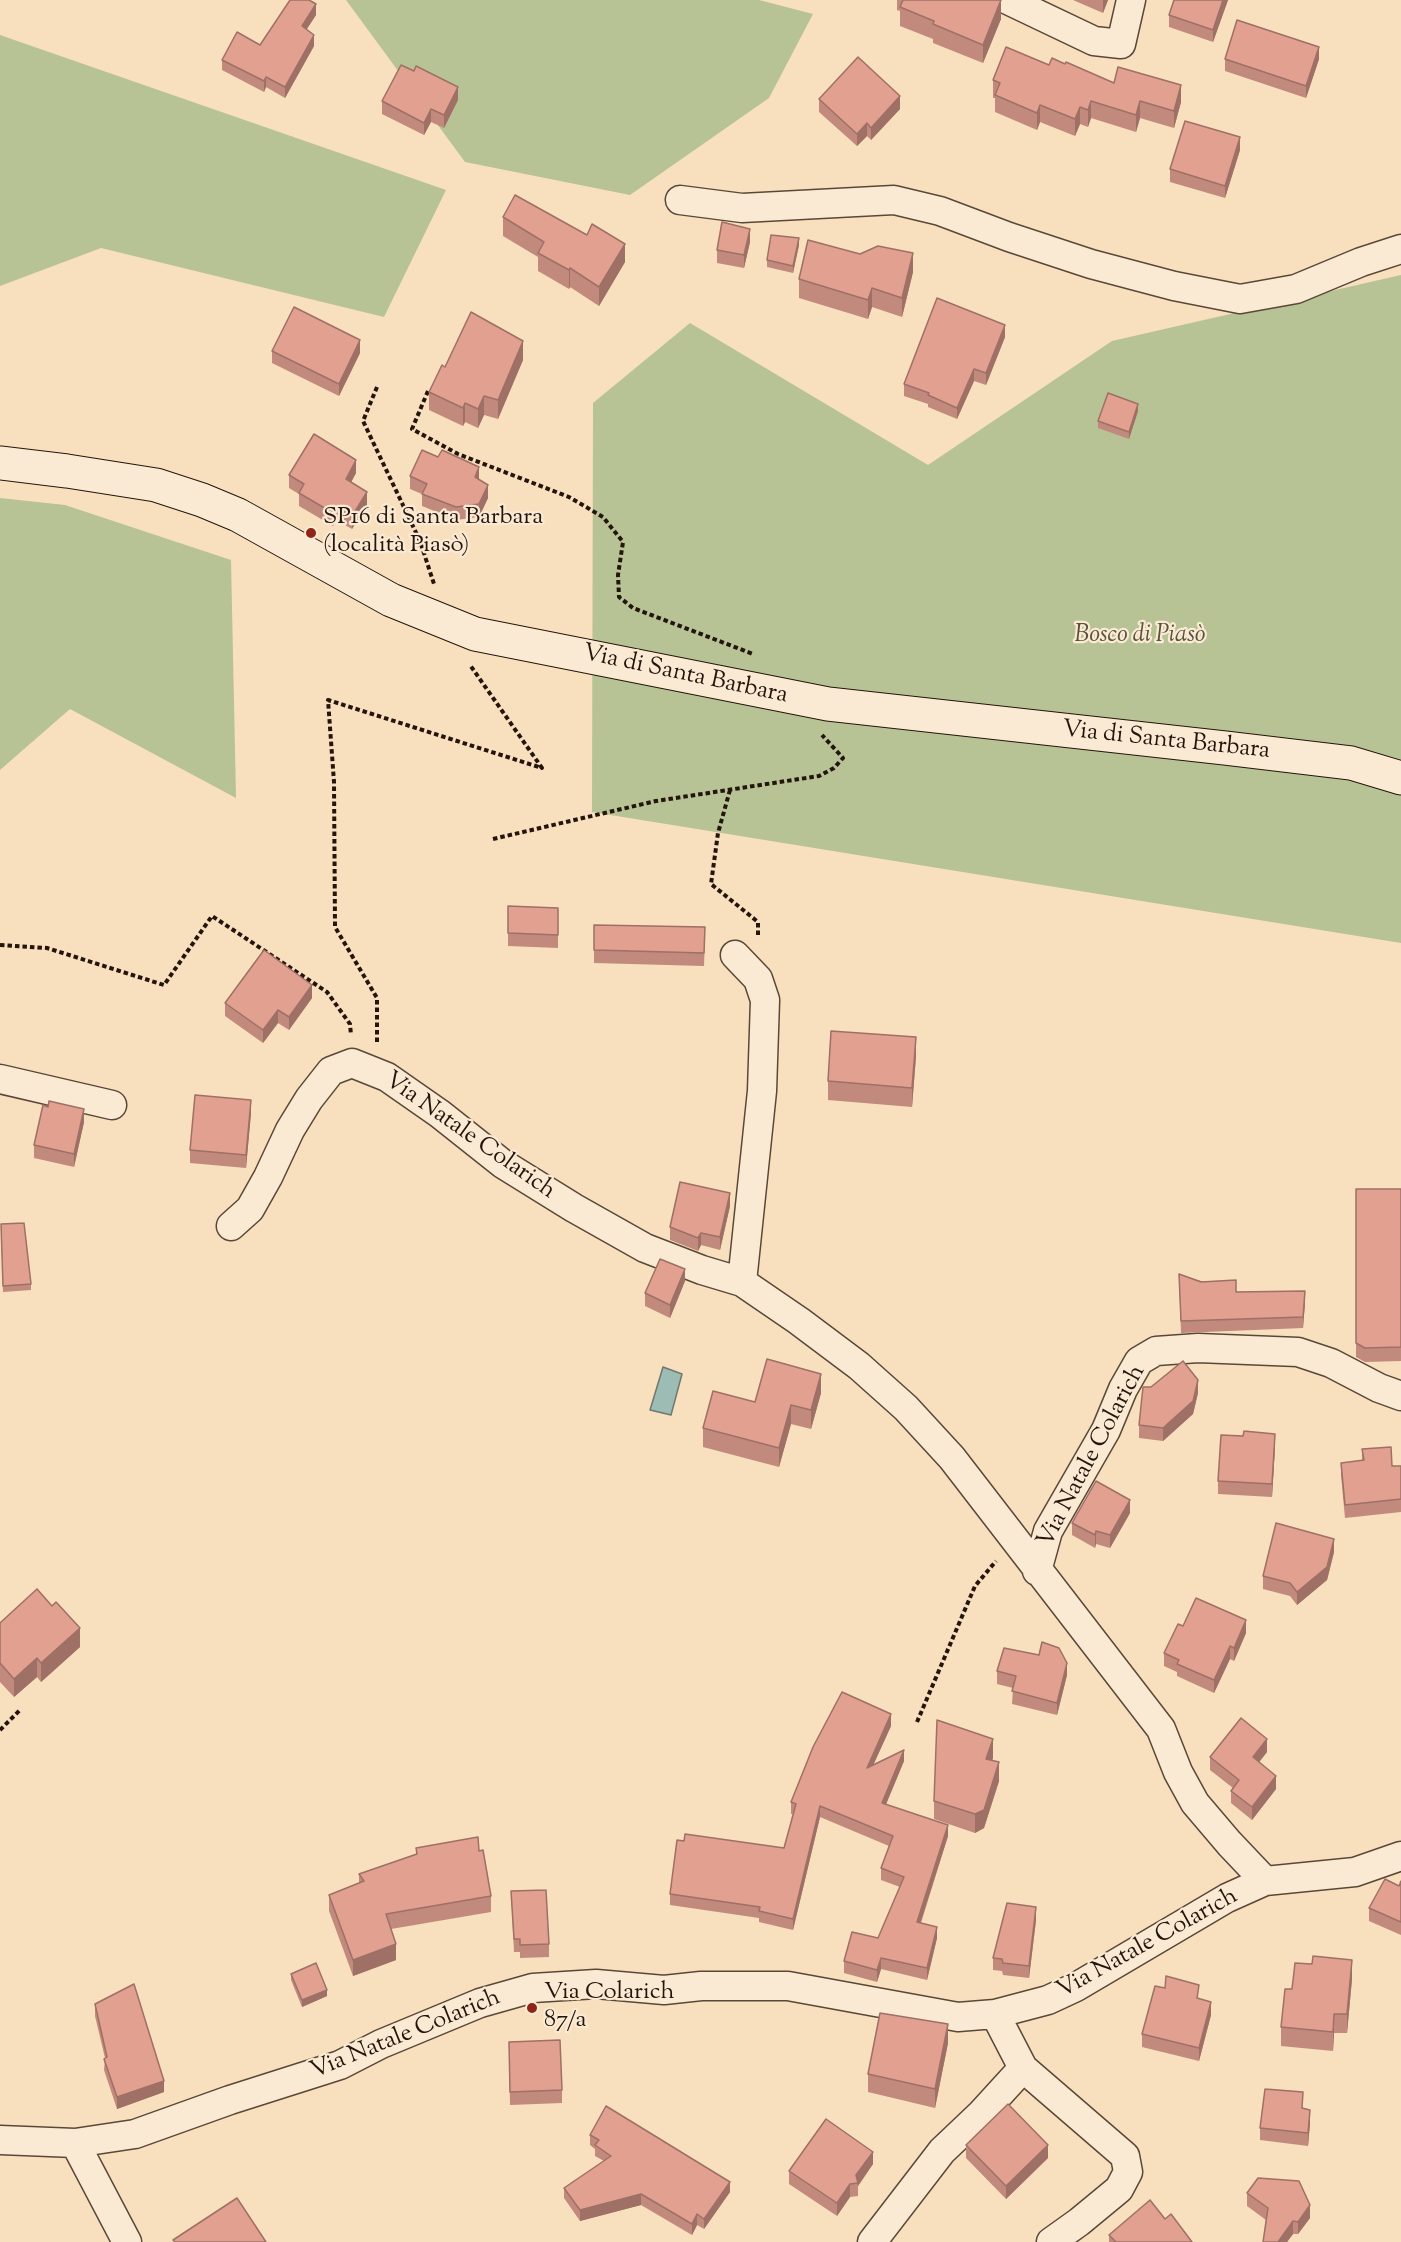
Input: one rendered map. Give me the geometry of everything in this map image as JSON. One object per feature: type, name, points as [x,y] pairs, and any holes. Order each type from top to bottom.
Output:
[{"type":"street","points":[[1008,0],[1094,41],[1120,44],[1131,0]]},
{"type":"street","points":[[680,200],[742,208],[894,200],[940,211],[1091,264],[1174,286],[1240,299],[1296,289],[1361,262],[1401,249]]},
{"type":"street","name":"Via di Santa Barbara","points":[[0,464],[67,471],[156,485],[202,500],[238,515],[391,600],[475,634],[804,700],[907,714],[1214,746],[1351,763],[1401,778]]},
{"type":"street","points":[[735,955],[758,979],[765,999],[762,1091],[742,1282]]},
{"type":"street","points":[[231,1226],[250,1209],[290,1130],[309,1099],[332,1071],[365,1068]]},
{"type":"street","name":"Via Natale Colarich","points":[[365,1068],[387,1077],[440,1114],[503,1164],[574,1208],[645,1248],[702,1270],[742,1282],[859,1366],[906,1408],[952,1458],[1037,1571],[1128,1684],[1161,1729],[1178,1772],[1195,1803],[1265,1881]]},
{"type":"street","points":[[0,1079],[112,1105]]},
{"type":"street","name":"Via Natale Colarich","points":[[1037,1571],[1048,1531],[1106,1430],[1123,1389],[1139,1361],[1156,1351],[1198,1348],[1298,1352],[1331,1363],[1379,1388],[1401,1396]]},
{"type":"street","name":"Via Natale Colarich","points":[[0,2140],[75,2143],[135,2133],[340,2065],[381,2044],[480,2003],[533,1988],[596,1984],[664,1990],[701,1986],[788,1986],[958,2017],[995,2014],[1048,2000],[1076,1987],[1227,1898],[1265,1881],[1355,1872],[1401,1856]]},
{"type":"street","points":[[995,2014],[1023,2067],[1125,2156],[1128,2172],[1119,2189],[1080,2222],[1051,2242]]},
{"type":"street","points":[[872,2242],[942,2151],[981,2114],[1023,2067]]},
{"type":"street","points":[[75,2143],[128,2242]]},
{"type":"path","points":[[365,1068],[377,998],[335,927],[334,782],[328,700],[542,768],[438,620],[433,577],[420,540],[363,421],[377,387]]},
{"type":"path","points":[[428,392],[412,429],[458,453],[569,497],[603,517],[623,542],[618,575],[619,597],[633,608],[753,655]]},
{"type":"path","points":[[493,839],[656,801],[819,776],[834,768],[843,758],[804,720],[804,700]]},
{"type":"path","points":[[730,790],[718,833],[711,884],[758,922],[758,979]]},
{"type":"path","points":[[0,945],[46,948],[164,985],[212,916],[327,992],[350,1024],[365,1068]]},
{"type":"path","points":[[917,1722],[975,1586],[1014,1540]]},
{"type":"path","points":[[0,1730],[21,1709]]},
{"type":"green space","points":[[346,0],[759,0],[813,14],[769,98],[630,195],[465,162]]},
{"type":"green space","points":[[0,35],[446,190],[384,317],[101,248],[0,286]]},
{"type":"green space","name":"Bosco di Piasò","points":[[1401,275],[1401,943],[592,812],[593,403],[690,323],[928,465],[1112,341]]},
{"type":"green space","points":[[0,498],[65,505],[231,560],[236,798],[70,709],[0,770]]},
{"type":"water","points":[[663,1367],[682,1374],[671,1415],[650,1410]]},
{"type":"building","points":[[290,0],[309,0],[316,4],[302,26],[314,35],[285,87],[266,77],[264,81],[222,60],[237,32],[260,45]]},
{"type":"building","points":[[903,0],[1001,0],[983,45],[900,7]]},
{"type":"building","points":[[1174,0],[1223,0],[1213,30],[1169,15]]},
{"type":"building","points":[[1237,20],[1319,47],[1306,86],[1225,59]]},
{"type":"building","points":[[1006,47],[1049,65],[1052,58],[1065,64],[1066,62],[1114,83],[1118,67],[1181,85],[1174,111],[1140,101],[1136,115],[1091,101],[1088,110],[1080,107],[1075,119],[1040,105],[1037,113],[995,95],[1000,83],[993,80]]},
{"type":"building","points":[[858,57],[900,96],[871,128],[867,123],[857,134],[819,99]]},
{"type":"building","points":[[401,65],[414,71],[416,66],[458,87],[444,115],[431,109],[424,123],[382,101]]},
{"type":"building","points":[[1185,121],[1240,137],[1225,186],[1170,169]]},
{"type":"building","points":[[515,195],[587,235],[592,224],[625,244],[599,287],[570,268],[569,270],[538,253],[544,242],[503,217]]},
{"type":"building","points":[[722,222],[750,229],[744,255],[717,250]]},
{"type":"building","points":[[771,235],[799,238],[793,266],[767,260]]},
{"type":"building","points":[[808,240],[860,254],[878,246],[913,253],[902,298],[872,288],[868,300],[799,279]]},
{"type":"building","points":[[937,298],[1005,325],[986,373],[974,369],[957,408],[928,395],[929,393],[904,384]]},
{"type":"building","points":[[294,307],[360,340],[339,384],[272,351]]},
{"type":"building","points":[[471,312],[523,341],[498,400],[484,396],[478,409],[465,403],[463,408],[429,392],[442,365],[445,367]]},
{"type":"building","points":[[1108,393],[1138,404],[1129,432],[1098,421]]},
{"type":"building","points":[[314,434],[356,460],[346,479],[367,492],[352,516],[336,507],[333,513],[299,493],[304,484],[289,475]]},
{"type":"building","points":[[422,450],[438,457],[442,450],[479,467],[475,477],[488,485],[479,504],[456,507],[422,494],[427,484],[410,476]]},
{"type":"building","points":[[508,906],[558,908],[558,935],[508,933]]},
{"type":"building","points":[[594,925],[705,927],[704,953],[594,950]]},
{"type":"building","points":[[264,950],[312,985],[289,1017],[278,1010],[263,1030],[225,1003]]},
{"type":"building","points":[[831,1031],[916,1037],[912,1088],[828,1081]]},
{"type":"building","points":[[195,1095],[251,1100],[246,1155],[190,1150]]},
{"type":"building","points":[[49,1101],[84,1109],[74,1154],[34,1145],[43,1105],[48,1107]]},
{"type":"building","points":[[680,1182],[730,1193],[720,1237],[701,1233],[698,1238],[670,1227]]},
{"type":"building","points":[[1356,1189],[1401,1189],[1401,1347],[1365,1348],[1356,1343]]},
{"type":"building","points":[[24,1223],[31,1284],[3,1286],[1,1224]]},
{"type":"building","points":[[660,1259],[685,1269],[670,1305],[645,1293]]},
{"type":"building","points":[[1179,1274],[1201,1282],[1236,1280],[1236,1292],[1305,1291],[1303,1317],[1181,1321]]},
{"type":"building","points":[[767,1359],[821,1374],[811,1410],[791,1405],[779,1448],[703,1428],[713,1391],[755,1402]]},
{"type":"building","points":[[1183,1361],[1198,1380],[1193,1401],[1163,1428],[1139,1425],[1143,1387],[1151,1387]]},
{"type":"building","points":[[1244,1431],[1275,1434],[1272,1484],[1218,1481],[1221,1435],[1243,1436]]},
{"type":"building","points":[[1391,1447],[1392,1466],[1401,1466],[1401,1499],[1345,1505],[1341,1463],[1364,1460],[1362,1449]]},
{"type":"building","points":[[1096,1481],[1130,1500],[1110,1535],[1096,1531],[1095,1535],[1072,1523]]},
{"type":"building","points":[[1276,1523],[1334,1539],[1327,1567],[1297,1592],[1290,1583],[1263,1576]]},
{"type":"building","points":[[37,1589],[52,1606],[56,1602],[80,1628],[41,1663],[37,1658],[14,1679],[0,1663],[0,1623]]},
{"type":"building","points":[[1196,1598],[1246,1620],[1234,1648],[1230,1646],[1214,1680],[1177,1664],[1179,1660],[1164,1653],[1178,1624],[1183,1626]]},
{"type":"building","points":[[1042,1642],[1059,1648],[1067,1663],[1057,1703],[1012,1691],[1016,1676],[997,1671],[1004,1648],[1039,1655]]},
{"type":"building","points":[[842,1692],[891,1714],[867,1768],[904,1750],[882,1803],[948,1825],[917,1922],[937,1927],[927,1968],[881,1958],[877,1970],[844,1961],[852,1932],[878,1938],[904,1877],[881,1868],[893,1836],[820,1806],[793,1919],[759,1911],[760,1907],[670,1894],[677,1840],[684,1841],[685,1834],[784,1848],[796,1804],[791,1802],[813,1747]]},
{"type":"building","points":[[1241,1718],[1267,1739],[1253,1757],[1276,1776],[1252,1807],[1231,1791],[1239,1780],[1210,1757]]},
{"type":"building","points":[[937,1720],[993,1739],[986,1759],[999,1762],[984,1810],[975,1814],[934,1801]]},
{"type":"building","points":[[478,1837],[479,1851],[483,1850],[491,1896],[386,1914],[396,1944],[353,1960],[329,1895],[364,1881],[359,1874],[417,1854],[416,1848]]},
{"type":"building","points":[[1385,1879],[1399,1886],[1401,1881],[1401,1922],[1369,1908]]},
{"type":"building","points":[[546,1890],[549,1944],[520,1945],[520,1939],[514,1939],[511,1891]]},
{"type":"building","points":[[1007,1903],[1036,1907],[1029,1966],[1003,1963],[1002,1959],[993,1958]]},
{"type":"building","points":[[1313,1956],[1352,1960],[1347,2014],[1334,2014],[1333,2032],[1281,2027],[1285,1989],[1292,1989],[1295,1963],[1312,1964]]},
{"type":"building","points":[[316,1963],[327,1990],[302,2000],[291,1974]]},
{"type":"building","points":[[1166,1976],[1199,1985],[1197,1998],[1211,2002],[1199,2048],[1142,2034],[1155,1986],[1165,1988]]},
{"type":"building","points":[[134,1984],[164,2081],[117,2097],[104,2059],[107,2057],[95,2004]]},
{"type":"building","points":[[880,2013],[948,2024],[935,2089],[868,2074]]},
{"type":"building","points":[[560,2040],[562,2090],[510,2092],[509,2042]]},
{"type":"building","points":[[1265,2089],[1303,2092],[1302,2108],[1310,2110],[1308,2133],[1260,2128]]},
{"type":"building","points":[[1008,2104],[1048,2145],[1006,2186],[966,2145]]},
{"type":"building","points":[[606,2106],[730,2182],[704,2219],[697,2214],[692,2224],[641,2194],[580,2210],[564,2188],[611,2156],[595,2145],[599,2140],[590,2135]]},
{"type":"building","points":[[826,2119],[873,2152],[856,2175],[858,2183],[850,2184],[837,2203],[789,2171]]},
{"type":"building","points":[[1258,2178],[1299,2181],[1310,2205],[1298,2222],[1293,2221],[1278,2242],[1263,2242],[1268,2208],[1247,2193]]},
{"type":"building","points":[[237,2198],[266,2242],[175,2242],[173,2240]]},
{"type":"building","points":[[1150,2200],[1165,2219],[1171,2214],[1192,2242],[1116,2242],[1109,2235]]},
{"type":"place","name":"SP16 di Santa Barbara (località Piasò)","points":[[311,533]]},
{"type":"place","name":"Via Colarich 87/a","points":[[532,2008]]}]
